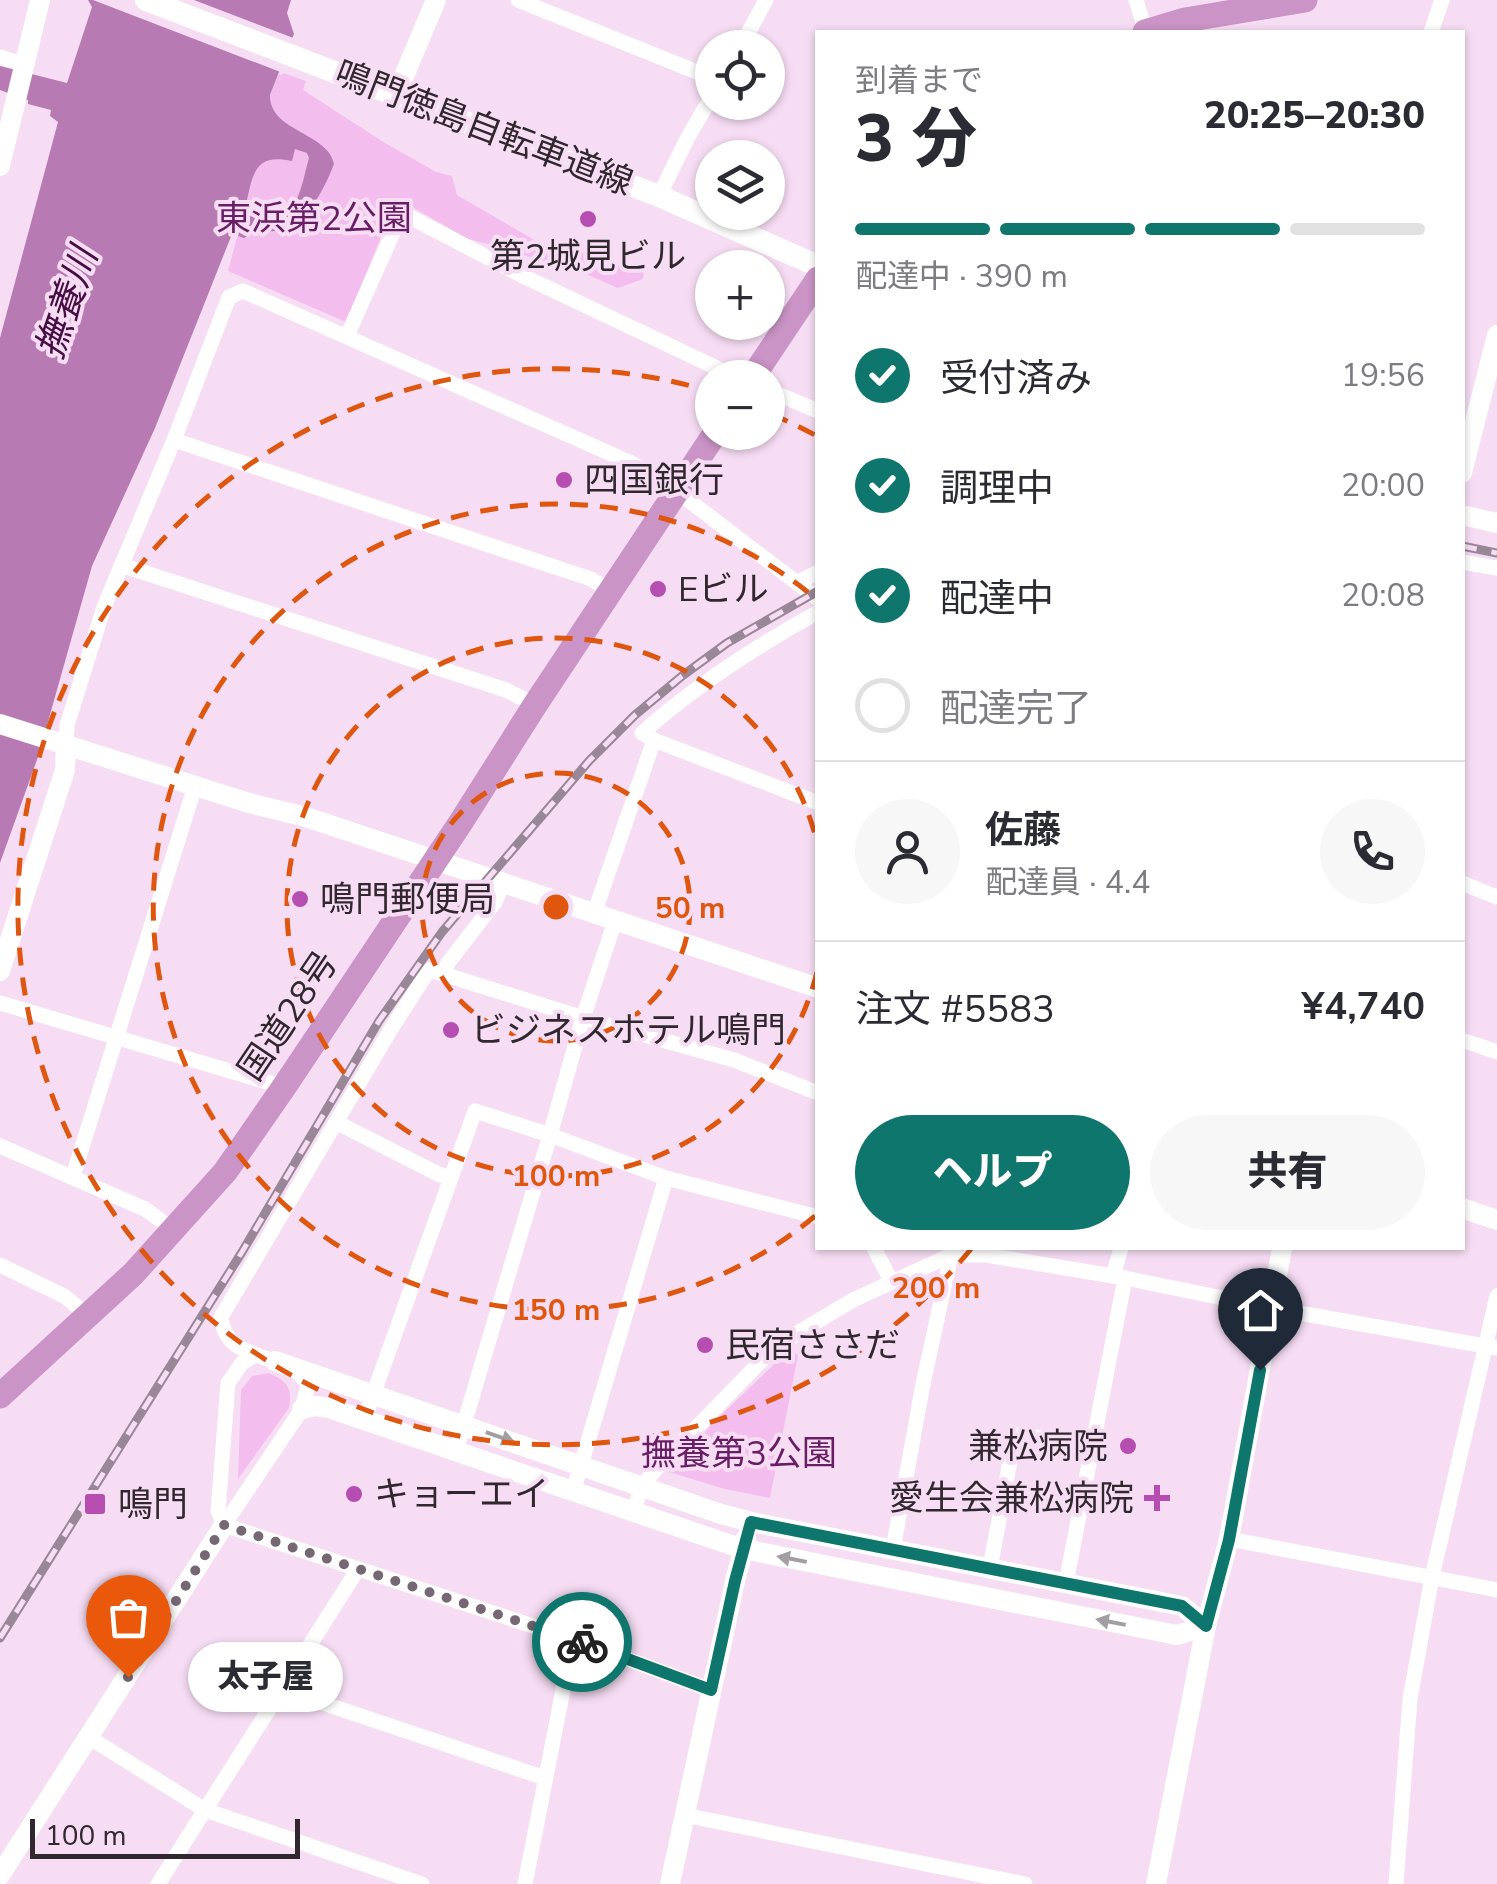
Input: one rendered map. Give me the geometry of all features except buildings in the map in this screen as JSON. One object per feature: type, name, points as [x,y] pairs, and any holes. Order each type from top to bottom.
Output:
[{"type":"highway","points":[[1153,30],[1203,17],[1305,0]]},
{"type":"highway","points":[[764,360],[815,284]]},
{"type":"highway","name":"国道28号","points":[[0,1396],[133,1274],[225,1172],[704,450]]},
{"type":"main road","name":"鳴門徳島自転車道線","points":[[146,0],[660,196],[815,265]]},
{"type":"street","points":[[0,166],[4,133],[17,101],[40,0]]},
{"type":"street","points":[[396,95],[436,0]]},
{"type":"street","points":[[518,0],[695,71]]},
{"type":"street","points":[[750,30],[766,0]]},
{"type":"street","points":[[1136,0],[1144,30]]},
{"type":"street","points":[[1432,30],[1442,0]]},
{"type":"street","points":[[0,58],[24,68]]},
{"type":"street","points":[[660,196],[698,120]]},
{"type":"street","points":[[347,336],[396,224],[410,217],[700,360]]},
{"type":"street","points":[[0,971],[65,770],[57,741],[67,725],[104,607],[229,296],[244,290],[627,461],[658,478],[815,598]]},
{"type":"street","points":[[1465,447],[1470,403],[1497,335]]},
{"type":"street","points":[[785,397],[815,410]]},
{"type":"street","points":[[174,440],[591,579],[611,591]]},
{"type":"street","points":[[1465,517],[1497,523]]},
{"type":"street","points":[[1465,563],[1497,568]]},
{"type":"street","points":[[121,566],[506,690],[535,704]]},
{"type":"street","points":[[797,583],[815,574]]},
{"type":"street","points":[[815,614],[756,647],[686,696],[642,733],[815,802]]},
{"type":"street","points":[[0,724],[249,803],[306,817],[815,987]]},
{"type":"street","points":[[594,914],[654,740]]},
{"type":"street","points":[[72,1176],[195,786]]},
{"type":"street","points":[[443,974],[494,902],[502,883]]},
{"type":"street","points":[[1465,884],[1497,897]]},
{"type":"street","points":[[456,1452],[582,1018],[616,922]]},
{"type":"street","points":[[815,1092],[734,1060],[430,970],[221,1316],[222,1329],[238,1347],[265,1358],[751,1522],[1182,1606],[1206,1626]]},
{"type":"street","points":[[0,1003],[284,1087]]},
{"type":"street","points":[[1465,1041],[1497,1052]]},
{"type":"street","points":[[364,1420],[475,1111],[666,1178],[815,1216]]},
{"type":"street","points":[[336,1122],[451,1178]]},
{"type":"street","points":[[0,1146],[146,1209],[174,1230]]},
{"type":"street","points":[[572,1492],[666,1178]]},
{"type":"street","points":[[1465,1209],[1497,1220]]},
{"type":"street","points":[[875,1250],[890,1281]]},
{"type":"street","points":[[1066,1583],[1121,1250]]},
{"type":"street","points":[[1156,1884],[1206,1626],[1229,1540],[1282,1250]]},
{"type":"street","points":[[633,1512],[642,1486],[695,1426],[766,1356],[853,1300],[952,1255],[987,1252],[1491,1347]]},
{"type":"street","points":[[893,1549],[923,1384],[952,1255]]},
{"type":"street","points":[[0,1265],[64,1296],[89,1316]]},
{"type":"street","points":[[1396,1884],[1410,1699],[1432,1577],[1491,1347],[1497,1296]]},
{"type":"street","points":[[0,1875],[224,1525],[302,1409],[308,1386],[303,1377],[265,1358],[242,1363],[228,1383],[218,1511],[224,1525],[574,1639],[711,1690]]},
{"type":"street","points":[[302,1409],[330,1408],[743,1549],[1177,1635],[1206,1626]]},
{"type":"street","points":[[990,1568],[1015,1434],[1091,1446]]},
{"type":"street","points":[[670,1884],[751,1522]]},
{"type":"street","points":[[1229,1540],[1497,1590]]},
{"type":"street","points":[[158,1884],[358,1569]]},
{"type":"street","points":[[525,1884],[574,1639]]},
{"type":"street","points":[[281,1690],[545,1778]]},
{"type":"street","points":[[90,1738],[205,1810],[422,1884]]},
{"type":"street","points":[[684,1814],[1025,1884]]},
{"type":"green space","name":"東浜第2公園","points":[[279,74],[306,81],[303,90],[385,143],[436,172],[452,176],[457,195],[536,241],[621,267],[623,262],[644,270],[643,279],[618,288],[581,272],[466,238],[407,204],[392,210],[346,322],[228,271],[254,174],[263,162],[278,158],[287,123],[270,101]]},
{"type":"green space","name":"撫養第3公園","points":[[790,1349],[798,1355],[770,1498],[669,1472],[717,1419]]},
{"type":"green space","points":[[269,1373],[287,1386],[289,1408],[238,1479],[241,1390],[252,1376]]},
{"type":"water","name":"撫養川","points":[[88,0],[291,0],[287,13],[294,34],[270,95],[272,107],[288,124],[322,145],[334,164],[315,202],[293,225],[244,238],[232,234],[155,428],[92,566],[38,757],[0,863],[0,338],[58,122],[50,116],[51,110],[0,90],[0,66],[67,83],[92,7]],"holes":[[[295,149],[307,153],[302,184],[290,211],[276,217],[245,209],[253,177],[262,164],[269,160],[292,161]]]},
{"type":"pier","points":[[93,0],[194,0],[296,39],[283,73]]},
{"type":"railway","points":[[1465,547],[1497,553]]},
{"type":"railway","points":[[0,1638],[242,1252],[379,1021],[442,932],[589,761],[635,715],[727,643],[815,593]]},
{"type":"way so far","points":[[128,1677],[224,1525],[582,1642]]},
{"type":"place","name":"第2城見ビル","points":[[588,219]]},
{"type":"place","name":"四国銀行","points":[[564,480]]},
{"type":"place","name":"Eビル","points":[[658,589]]},
{"type":"place","name":"鳴門郵便局","points":[[300,899]]},
{"type":"place","name":"ビジネスホテル鳴門","points":[[451,1030]]},
{"type":"place","name":"民宿ささだ","points":[[705,1345]]},
{"type":"place","name":"兼松病院","points":[[1128,1446]]},
{"type":"place","name":"キョーエイ","points":[[354,1494]]},
{"type":"place","name":"愛生会兼松病院","points":[[1157,1498]]},
{"type":"place","name":"鳴門","points":[[95,1504]]},
{"type":"place","name":"太子屋","points":[[128,1677]]},
{"type":"route","points":[[582,1642],[711,1690],[751,1522],[1182,1606],[1206,1626],[1229,1540],[1260,1370]]}]
